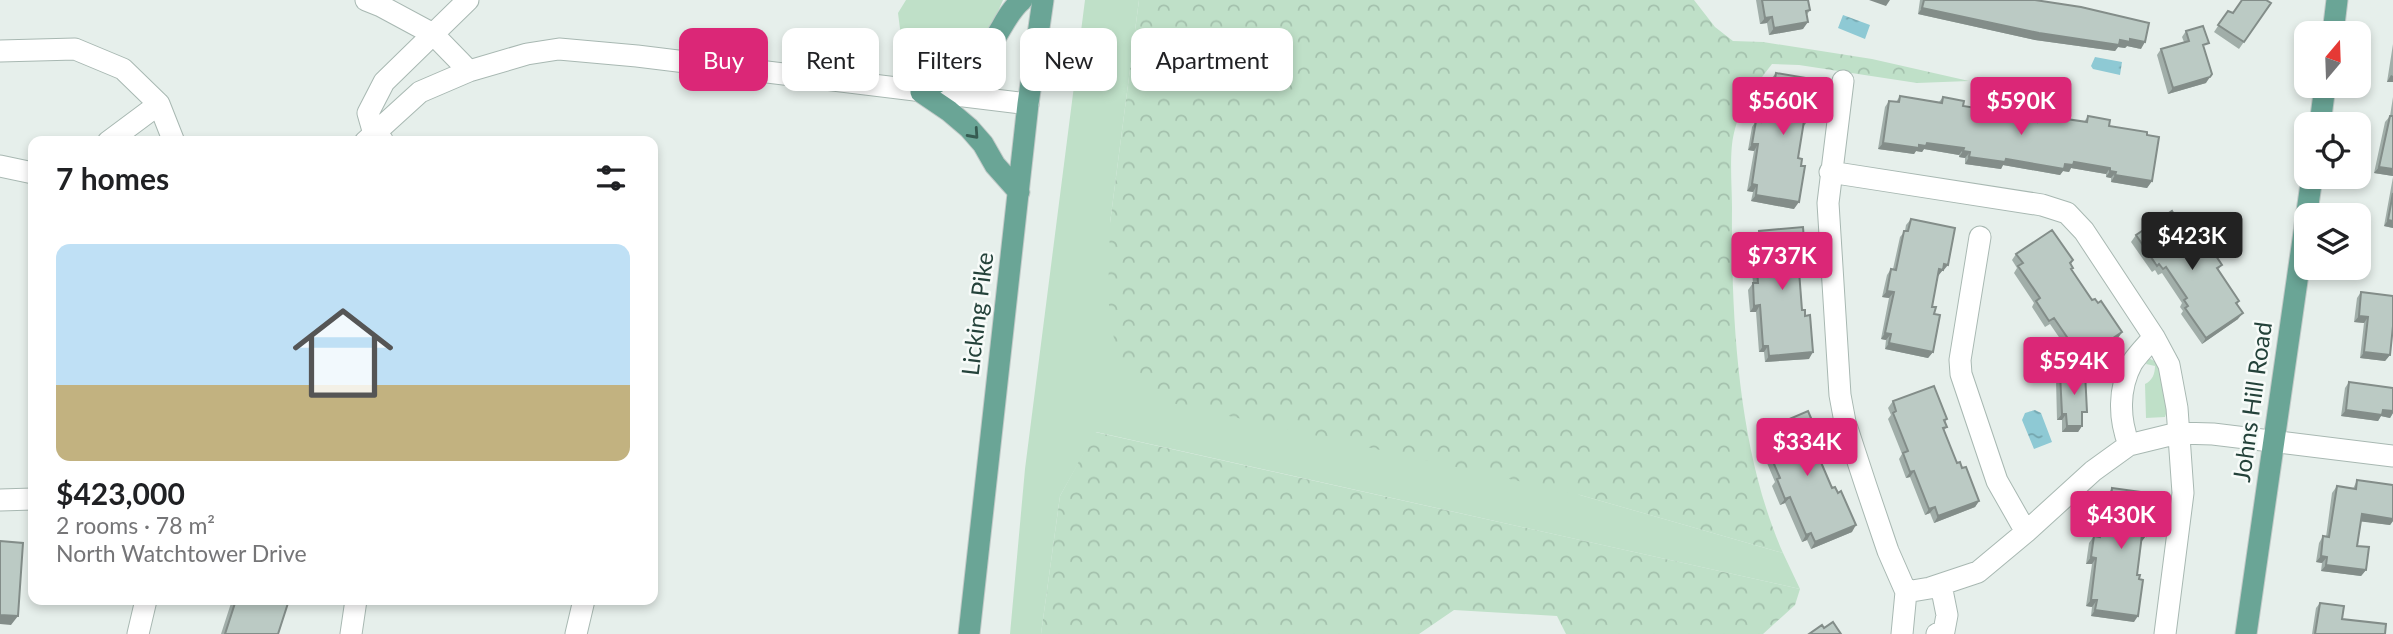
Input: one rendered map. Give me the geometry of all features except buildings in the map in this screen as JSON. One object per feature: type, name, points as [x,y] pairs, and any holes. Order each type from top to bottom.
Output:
[{"type":"main road","points":[[1019,192],[995,165],[984,144],[970,128],[921,92],[965,67],[984,52],[999,34],[1015,6],[1022,0]]},
{"type":"main road","name":"Licking Pike","points":[[969,634],[1028,104],[1043,0]]},
{"type":"main road","points":[[2334,21],[2337,0]]},
{"type":"main road","name":"Johns Hill Road","points":[[2246,634],[2310,189]]},
{"type":"street","points":[[366,0],[433,34],[469,71]]},
{"type":"street","points":[[374,136],[368,113],[384,82],[468,0]]},
{"type":"street","points":[[1,55],[75,49],[123,69],[159,104],[172,136]]},
{"type":"street","points":[[378,136],[419,92],[469,71],[527,54],[559,49],[637,56],[1028,104]]},
{"type":"street","points":[[1843,80],[1830,172],[1828,211],[1840,396],[1845,422],[1888,551],[1906,592],[1909,633]]},
{"type":"street","points":[[116,136],[159,104]]},
{"type":"street","points":[[0,166],[28,172]]},
{"type":"street","points":[[1830,172],[2042,205],[2067,213],[2084,231],[2154,337],[2169,365],[2177,408],[2182,511],[2165,634]]},
{"type":"street","points":[[1980,237],[1960,360],[1961,373],[1997,481],[2026,532]]},
{"type":"street","points":[[2129,445],[2121,415],[2126,378],[2133,361],[2154,337]]},
{"type":"street","points":[[1906,592],[1941,585],[1978,572],[2077,484],[2112,455],[2129,445],[2178,433],[2213,434],[2393,456]]},
{"type":"street","points":[[0,500],[28,499]]},
{"type":"street","points":[[1937,634],[1944,631],[1947,615],[1941,585]]},
{"type":"street","points":[[138,634],[144,605]]},
{"type":"street","points":[[351,634],[355,605]]},
{"type":"street","points":[[576,634],[583,605]]},
{"type":"green space","points":[[906,0],[1003,0],[991,28],[900,28],[898,13]]},
{"type":"green space","points":[[1085,0],[1139,0],[1135,28],[1131,28],[1131,62],[1110,223],[1580,495],[1783,553],[1800,589],[1096,432],[1060,496],[1041,634],[1010,634],[1025,469],[1073,91],[1117,91],[1117,28],[1081,28]]},
{"type":"green space","points":[[1139,0],[1694,0],[1715,27],[1733,41],[1763,42],[1872,59],[1969,81],[1917,83],[1799,65],[1772,64],[1754,88],[1741,112],[1732,141],[1731,160],[1733,294],[1740,384],[1756,472],[1783,553],[1580,495],[1158,400],[1133,377],[1115,346],[1108,298],[1110,223],[1131,62],[1131,91],[1293,91],[1293,28],[1135,28]]},
{"type":"green space","points":[[2149,358],[2159,364],[2168,407],[2165,417],[2146,418],[2145,384],[2151,379],[2155,369],[2155,366],[2146,364]]},
{"type":"green space","points":[[1095,432],[1800,589],[1795,605],[1763,634],[1566,634],[1557,616],[1454,610],[1419,634],[1041,634],[1060,496]]},
{"type":"water","points":[[1843,15],[1870,25],[1865,39],[1838,28]]},
{"type":"water","points":[[2095,57],[2122,62],[2120,75],[2093,69],[2091,66]]},
{"type":"water","points":[[2035,410],[2041,413],[2052,442],[2034,449],[2022,420],[2025,413]]}]
